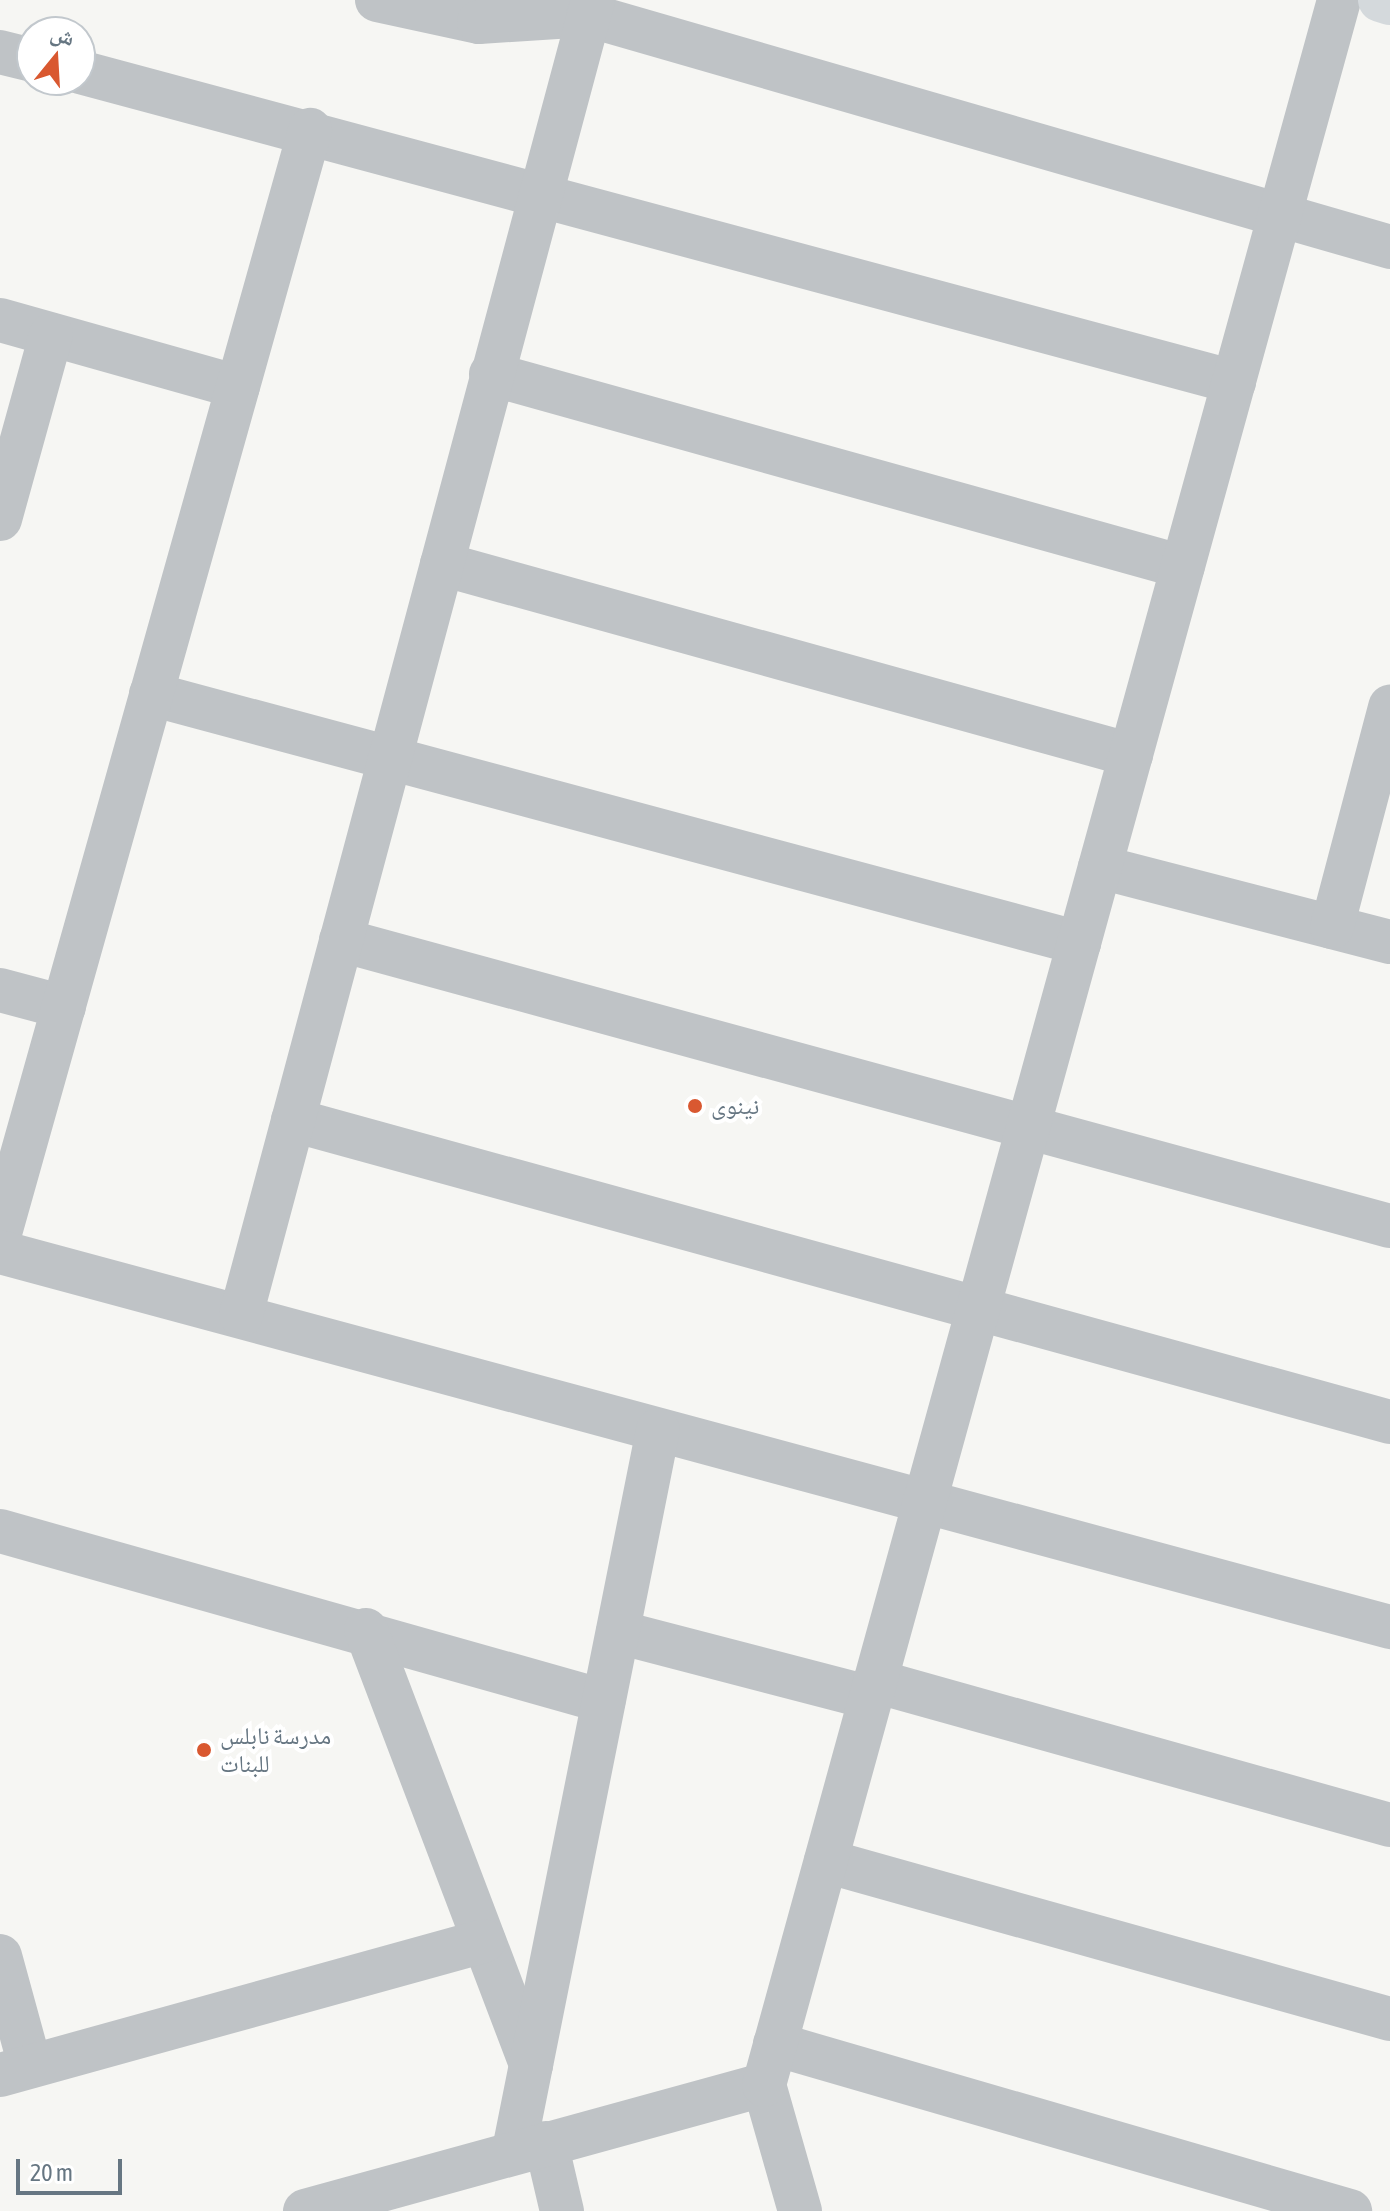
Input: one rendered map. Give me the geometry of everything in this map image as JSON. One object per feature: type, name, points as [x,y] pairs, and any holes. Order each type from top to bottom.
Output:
[{"type":"main road","points":[[1380,0],[1390,3]]},
{"type":"street","points":[[377,0],[479,22],[590,8],[1390,247]]},
{"type":"street","points":[[800,2211],[770,2065],[1339,0]]},
{"type":"street","points":[[241,1315],[590,8]]},
{"type":"street","points":[[96,76],[310,130],[1234,382]]},
{"type":"street","points":[[0,1233],[310,130]]},
{"type":"street","points":[[0,320],[238,387]]},
{"type":"street","points":[[0,519],[51,335]]},
{"type":"street","points":[[491,374],[1183,567]]},
{"type":"street","points":[[442,564],[1131,755]]},
{"type":"street","points":[[151,694],[1079,943]]},
{"type":"street","points":[[1332,927],[1390,707]]},
{"type":"street","points":[[1100,867],[1390,942]]},
{"type":"street","points":[[341,940],[1390,1226]]},
{"type":"street","points":[[0,990],[64,1007]]},
{"type":"street","points":[[293,1120],[1390,1422]]},
{"type":"street","points":[[0,1252],[658,1430],[926,1498],[1390,1627]]},
{"type":"street","points":[[562,2211],[530,2146],[531,2065],[658,1430]]},
{"type":"street","points":[[0,1531],[366,1630],[603,1701]]},
{"type":"street","points":[[366,1630],[531,2065]]},
{"type":"street","points":[[618,1632],[873,1689],[1390,1825]]},
{"type":"street","points":[[826,1861],[1390,2019]]},
{"type":"street","points":[[0,1956],[15,2070],[484,1941]]},
{"type":"street","points":[[305,2211],[530,2146],[770,2065],[1350,2211]]},
{"type":"place","name":"نينوى","points":[[695,1106]]},
{"type":"place","name":"مدرسة نابلس للبنات","points":[[204,1750]]}]
